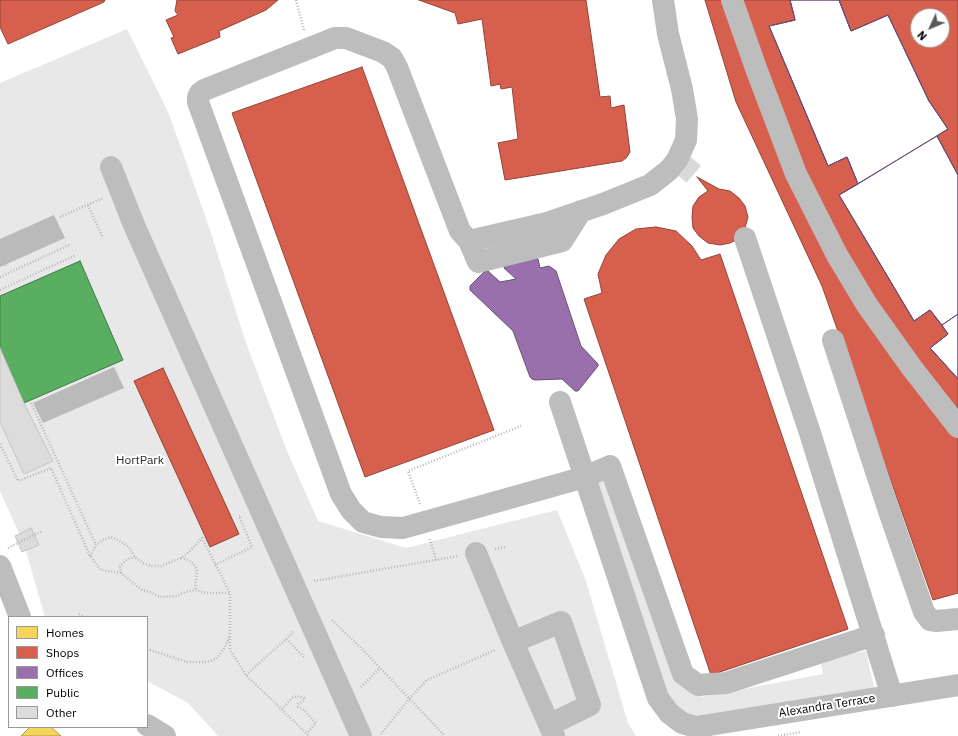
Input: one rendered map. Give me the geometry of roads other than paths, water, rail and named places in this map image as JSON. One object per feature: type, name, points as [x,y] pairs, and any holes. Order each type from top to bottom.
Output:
[{"type":"street","points":[[663,0],[668,34],[682,89],[687,119],[686,140],[677,160],[669,170],[650,185],[581,211],[547,223],[469,241],[460,231],[397,67],[392,58],[383,52],[346,38],[335,38],[204,90],[200,93],[198,102],[341,494],[351,510],[363,522],[381,527],[403,528],[585,477],[610,466],[683,674],[698,685],[726,683],[874,635]]},
{"type":"street","points":[[732,0],[796,174],[838,255],[867,305],[912,368],[958,427]]},
{"type":"street","points":[[111,167],[134,225],[361,736]]},
{"type":"street","points":[[745,238],[810,433],[892,696]]},
{"type":"street","points":[[833,340],[924,612],[930,620],[937,621],[958,619]]},
{"type":"street","points":[[560,402],[658,698],[669,713],[682,723],[699,732]]},
{"type":"street","points":[[476,553],[513,642],[551,731],[590,705],[561,622],[513,642]]},
{"type":"street","points":[[3,558],[20,616]]},
{"type":"street","name":"Alexandra Terrace","points":[[699,732],[958,685]]},
{"type":"street","points":[[148,726],[164,736]]},
{"type":"tunnel","points":[[677,160],[697,177]]},
{"type":"park label","name":"HortPark","points":[[140,461]]}]
